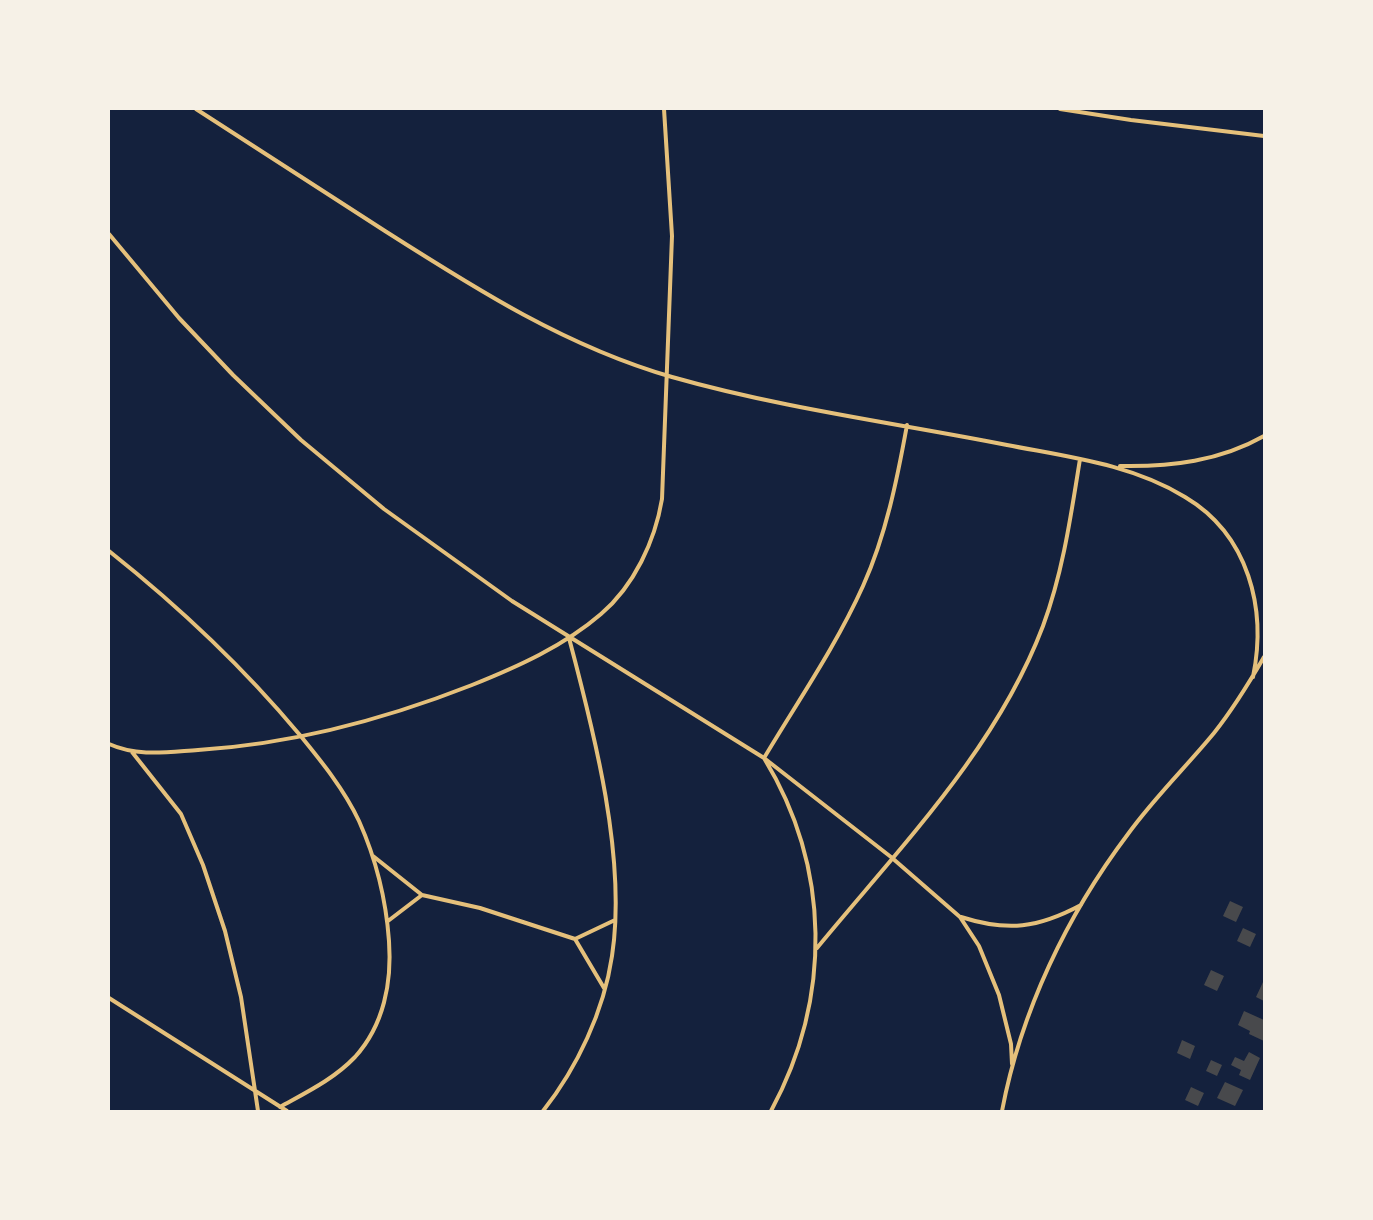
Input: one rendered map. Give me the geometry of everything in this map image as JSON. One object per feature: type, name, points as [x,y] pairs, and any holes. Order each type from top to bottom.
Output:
[{"type":"lane","points":[[196,109],[500,302],[539,324],[580,342],[667,375],[744,395],[1118,466],[1194,462],[1239,448],[1264,436]]},
{"type":"lane","points":[[109,744],[132,752],[148,754],[222,748],[302,737],[376,720],[424,704],[507,670],[568,638],[602,614],[616,600],[637,568],[653,535],[662,499],[672,236],[664,109]]},
{"type":"lane","points":[[1060,109],[1168,125],[1264,136]]},
{"type":"lane","points":[[109,234],[179,318],[301,440],[384,509],[438,550],[568,638],[685,706],[764,758],[891,858],[960,917],[980,946],[999,995],[1011,1044],[1012,1064]]},
{"type":"lane","points":[[109,240],[118,245]]},
{"type":"lane","points":[[764,758],[852,610],[864,584],[886,524],[907,425]]},
{"type":"lane","points":[[817,948],[971,758],[989,732],[1021,675],[1043,626],[1059,570],[1080,459]]},
{"type":"lane","points":[[1118,466],[1187,498],[1223,530],[1236,549],[1252,587],[1259,625],[1259,649],[1253,677]]},
{"type":"lane","points":[[109,551],[162,596],[242,672],[326,766],[358,820],[384,892],[388,921],[390,963],[387,993],[379,1020],[356,1056],[338,1072],[280,1107]]},
{"type":"lane","points":[[543,1111],[577,1059],[604,988],[612,957],[615,920],[612,850],[598,756],[568,638]]},
{"type":"lane","points":[[1002,1111],[1012,1064],[1035,999],[1081,905],[1128,833],[1215,731],[1253,677],[1264,657]]},
{"type":"lane","points":[[132,752],[181,814],[203,865],[233,965],[258,1111]]},
{"type":"lane","points":[[764,758],[779,781],[799,835],[812,894],[817,948],[816,966],[801,1041],[785,1085],[771,1111]]},
{"type":"lane","points":[[372,856],[422,895],[521,920],[575,939],[604,988]]},
{"type":"lane","points":[[388,921],[422,895]]},
{"type":"lane","points":[[960,917],[995,926],[1026,926],[1043,922],[1081,905]]},
{"type":"lane","points":[[575,939],[615,920]]},
{"type":"lane","points":[[109,998],[287,1111]]},
{"type":"building","points":[[1230,901],[1243,907],[1236,922],[1223,916]]},
{"type":"building","points":[[1243,928],[1256,934],[1250,947],[1237,941]]},
{"type":"building","points":[[1211,970],[1224,976],[1217,991],[1204,985]]},
{"type":"building","points":[[1264,983],[1264,1001],[1256,997]]},
{"type":"building","points":[[1244,1011],[1264,1020],[1264,1041],[1249,1034],[1250,1031],[1238,1025]]},
{"type":"building","points":[[1182,1040],[1195,1046],[1190,1059],[1177,1053]]},
{"type":"building","points":[[1249,1052],[1260,1058],[1250,1080],[1239,1075],[1241,1070],[1231,1065],[1235,1057],[1244,1061]]},
{"type":"building","points":[[1211,1060],[1222,1065],[1217,1076],[1206,1071]]},
{"type":"building","points":[[1225,1082],[1243,1090],[1235,1106],[1217,1098]]},
{"type":"building","points":[[1191,1087],[1204,1093],[1198,1106],[1185,1100]]}]
